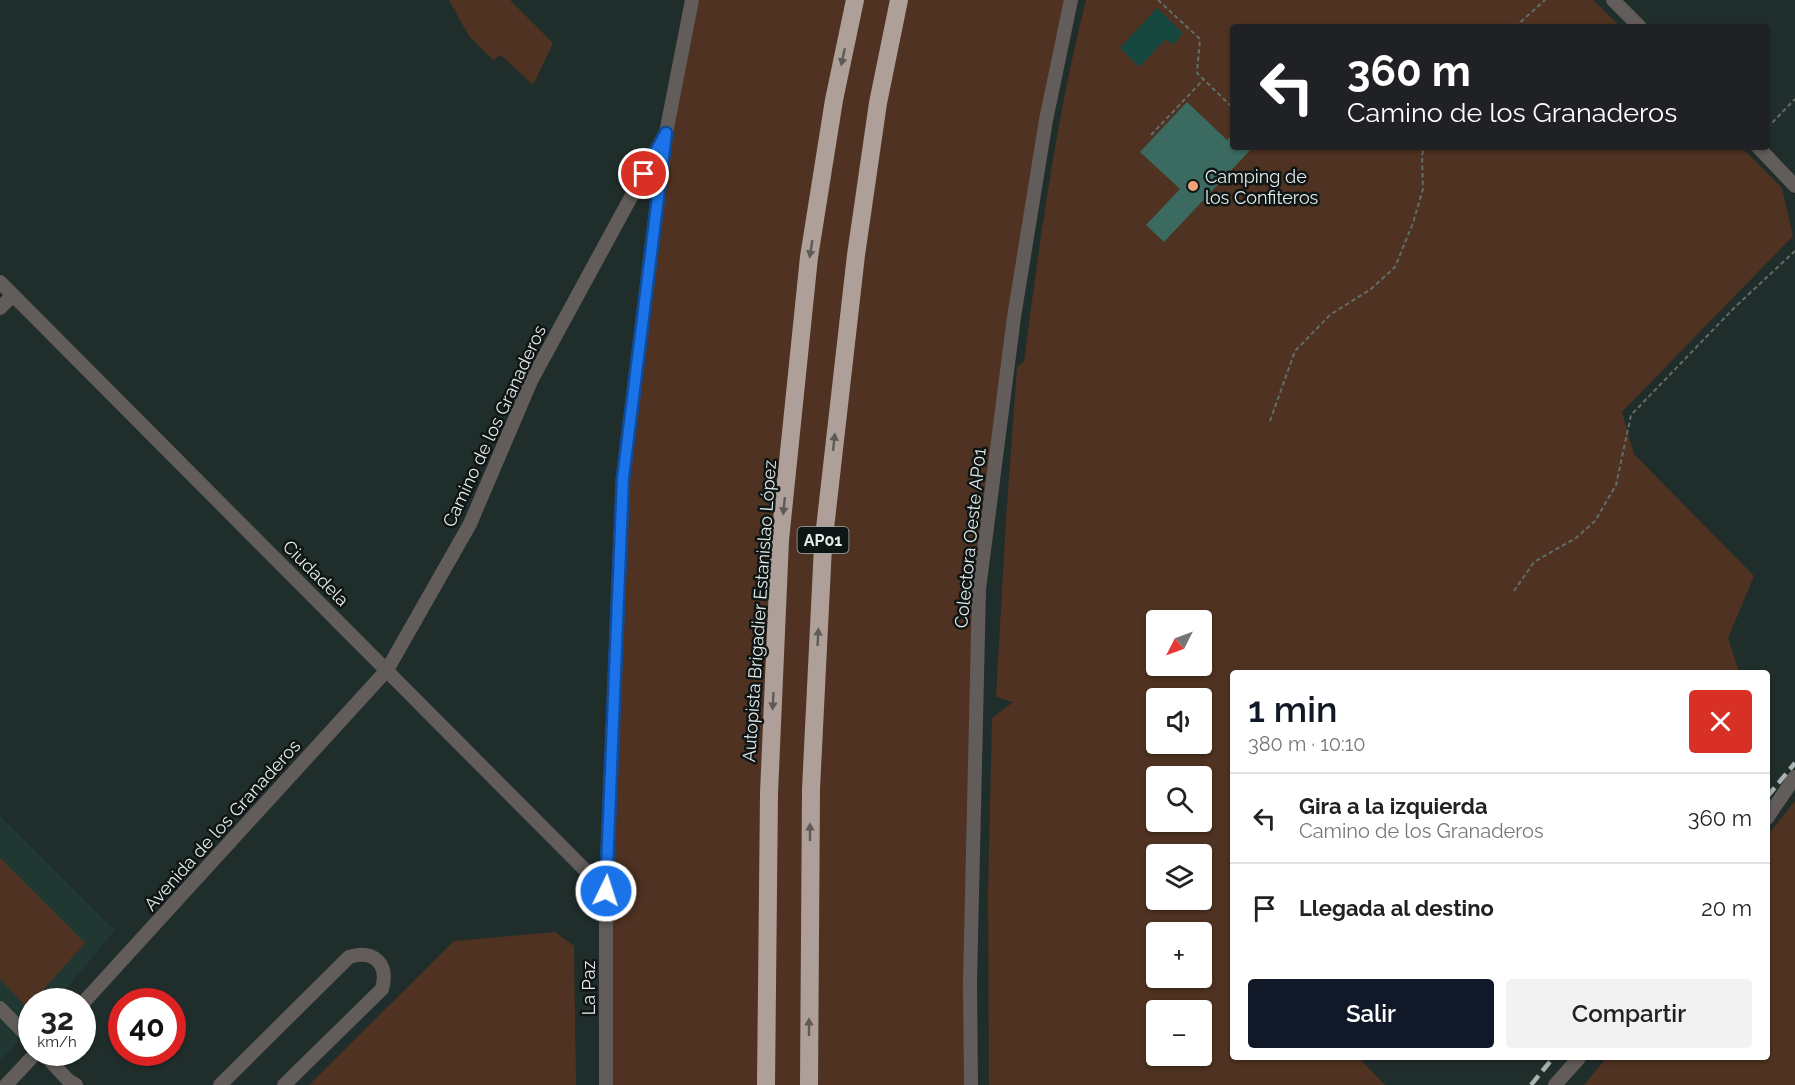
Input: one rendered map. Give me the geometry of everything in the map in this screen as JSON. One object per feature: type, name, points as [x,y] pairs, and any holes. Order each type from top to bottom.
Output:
[{"type":"highway","name":"Autopista Brigadier Estanislao López","points":[[766,1085],[769,793],[780,540],[809,257],[834,100],[855,0]]},
{"type":"highway","name":"AP01","points":[[809,1085],[811,789],[823,546],[856,255],[878,103],[899,0]]},
{"type":"street","points":[[666,133],[692,0]]},
{"type":"street","name":"Colectora Oeste AP01","points":[[971,1085],[970,982],[979,589],[1014,317],[1046,120],[1071,0]]},
{"type":"street","points":[[1613,0],[1637,24]]},
{"type":"street","name":"Camino de los Granaderos","points":[[387,670],[470,524],[531,381],[666,133]]},
{"type":"street","name":"La Paz","points":[[606,1085],[606,891],[623,478],[666,133]]},
{"type":"street","points":[[1761,150],[1795,186]]},
{"type":"street","name":"Ciudadela","points":[[1,284],[606,891]]},
{"type":"street","points":[[0,308],[13,295]]},
{"type":"street","name":"Avenida de los Granaderos","points":[[96,989],[387,670]]},
{"type":"street","points":[[1770,814],[1795,777]]},
{"type":"street","points":[[220,1085],[349,957],[359,954],[369,955],[378,960],[385,979],[382,988],[284,1085]]},
{"type":"street","points":[[0,1008],[18,1027]]},
{"type":"street","points":[[1555,1085],[1577,1060]]},
{"type":"street","points":[[6,1085],[24,1066]]},
{"type":"street","points":[[55,1066],[76,1085]]},
{"type":"path","points":[[1158,0],[1200,39],[1197,73],[1230,105]]},
{"type":"path","points":[[1518,24],[1545,0]]},
{"type":"path","points":[[1151,135],[1203,79]]},
{"type":"path","points":[[1770,125],[1795,99]]},
{"type":"path","points":[[1270,421],[1295,351],[1330,315],[1371,289],[1395,267],[1413,223],[1423,189],[1423,150]]},
{"type":"path","points":[[1514,591],[1534,562],[1576,538],[1595,521],[1616,484],[1631,415],[1735,307],[1795,251]]},
{"type":"shaded area","points":[[449,0],[510,0],[553,43],[533,85],[501,55],[493,60],[469,36]]},
{"type":"shaded area","points":[[692,0],[1071,0],[1046,120],[979,589],[971,1085],[606,1085],[623,478]]},
{"type":"shaded area","points":[[1086,0],[1593,0],[1618,24],[1230,24],[1230,150],[1744,150],[1782,188],[1793,236],[1622,412],[1634,454],[1754,576],[1728,638],[1739,670],[1230,670],[1230,1060],[1361,1060],[1385,1085],[989,1085],[988,894],[992,718],[1013,702],[996,697],[1006,519],[1017,367],[1024,361],[1050,179],[1075,44]]},
{"type":"shaded area","points":[[1157,8],[1183,33],[1173,45],[1166,39],[1139,67],[1120,48]]},
{"type":"shaded area","points":[[1795,801],[1795,1085],[1584,1085],[1604,1060],[1770,1060],[1770,832]]},
{"type":"shaded area","points":[[0,816],[115,930],[67,988],[18,988],[18,1041],[0,1061]]},
{"type":"shaded area","points":[[0,858],[85,943],[45,988],[18,988],[18,998],[0,979]]},
{"type":"shaded area","points":[[555,932],[574,946],[576,1085],[309,1085],[454,941]]},
{"type":"building","points":[[1187,102],[1227,140],[1230,137],[1230,150],[1250,150],[1164,242],[1146,225],[1180,189],[1140,152]]},
{"type":"railway","points":[[1770,793],[1795,763]]},
{"type":"railway","points":[[1531,1085],[1551,1060]]},
{"type":"place","name":"Camping de los Confiteros","points":[[1193,186]]},
{"type":"route","points":[[606,891],[623,478],[666,133],[644,174]]}]
